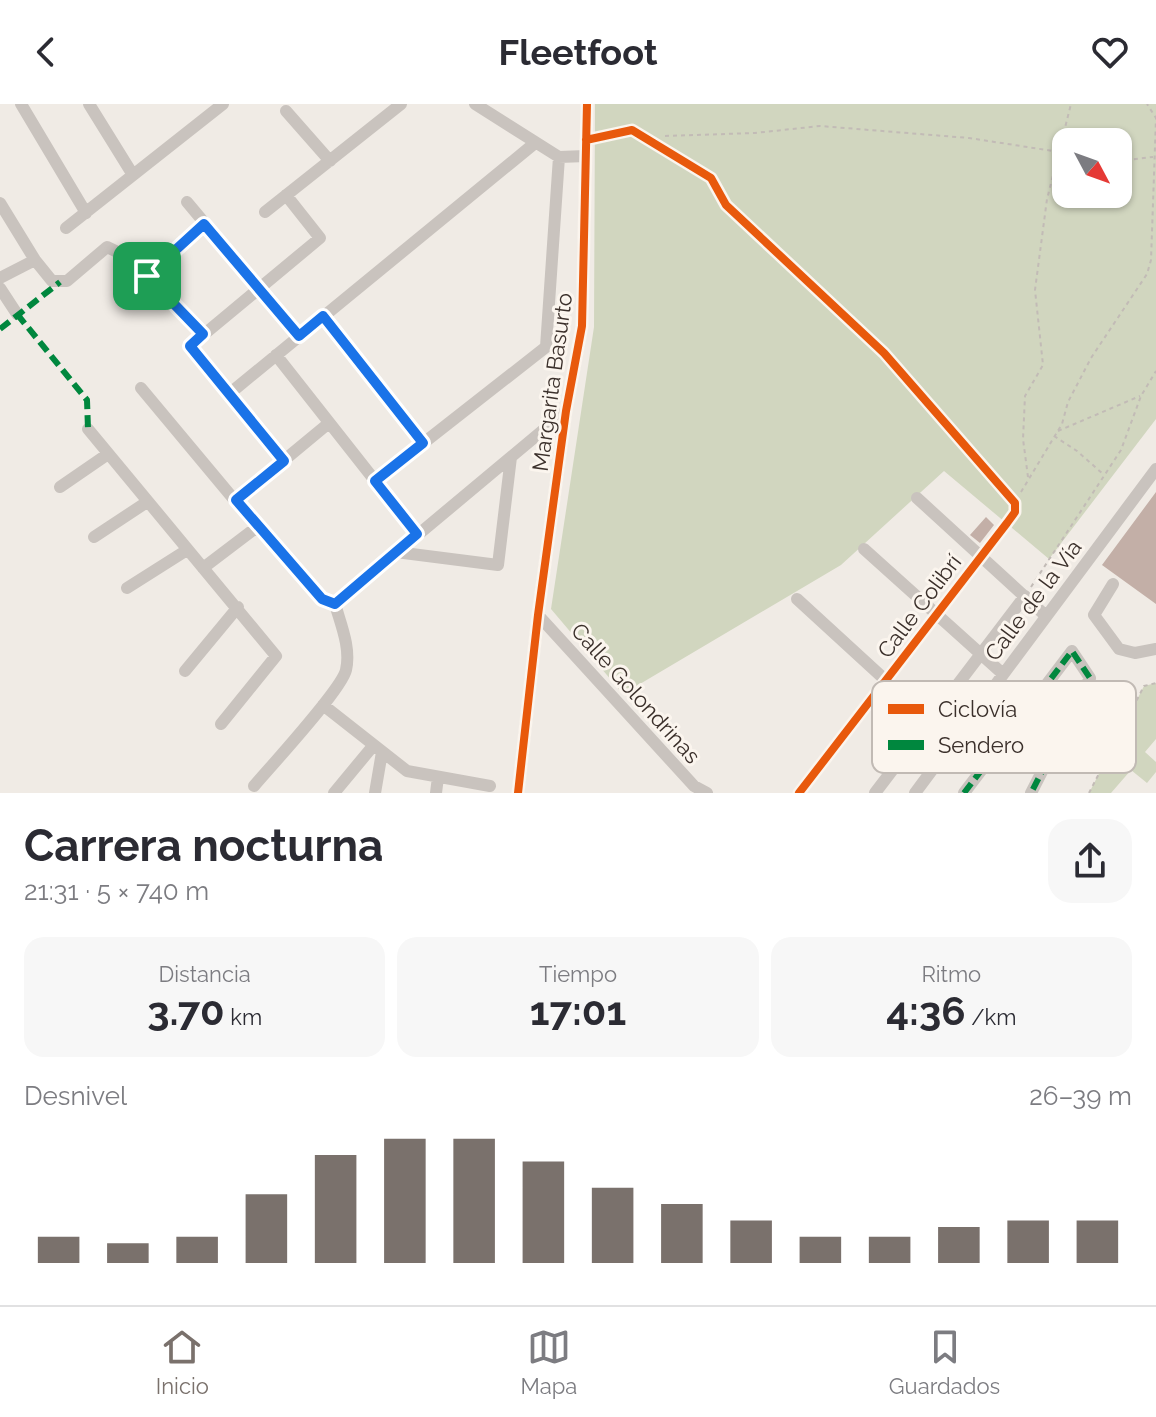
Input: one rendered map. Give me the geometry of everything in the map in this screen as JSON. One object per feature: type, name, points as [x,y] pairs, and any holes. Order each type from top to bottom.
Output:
[{"type":"street","points":[[21,104],[86,213]]},
{"type":"street","points":[[107,104],[92,108],[133,175]]},
{"type":"street","points":[[66,228],[223,104]]},
{"type":"street","points":[[265,212],[401,104]]},
{"type":"street","points":[[475,104],[559,157],[586,156]]},
{"type":"street","name":"Margarita Basurto","points":[[518,793],[538,615],[566,411],[582,326],[587,104]]},
{"type":"street","points":[[286,111],[330,161]]},
{"type":"street","points":[[586,140],[632,130],[711,178],[726,205],[884,353],[1015,508]]},
{"type":"street","points":[[229,394],[535,143]]},
{"type":"street","points":[[375,481],[546,347],[559,157]]},
{"type":"street","points":[[284,461],[190,346],[320,238],[286,195]]},
{"type":"street","points":[[187,202],[299,336]]},
{"type":"street","points":[[0,203],[35,260],[52,281],[67,281],[107,247],[130,258],[203,334]]},
{"type":"street","points":[[147,276],[204,224]]},
{"type":"street","points":[[0,278],[35,260]]},
{"type":"street","points":[[0,288],[17,314]]},
{"type":"street","points":[[323,316],[423,443]]},
{"type":"street","points":[[276,355],[417,534]]},
{"type":"street","points":[[141,388],[257,527],[322,599],[335,604]]},
{"type":"street","points":[[335,604],[566,411]]},
{"type":"street","points":[[236,500],[329,423]]},
{"type":"street","points":[[88,429],[276,656],[221,724]]},
{"type":"street","points":[[60,487],[108,454]]},
{"type":"street","points":[[396,552],[498,565],[511,457]]},
{"type":"street","name":"Calle de la Vía","points":[[998,681],[1156,469]]},
{"type":"street","points":[[917,498],[1046,616]]},
{"type":"street","points":[[94,537],[147,502]]},
{"type":"street","name":"Calle Colibrí","points":[[885,680],[1015,508]]},
{"type":"street","points":[[203,568],[257,527]]},
{"type":"street","points":[[864,549],[1003,674]]},
{"type":"street","points":[[127,588],[187,550]]},
{"type":"street","points":[[1113,584],[1094,615],[1119,649],[1135,653],[1156,649]]},
{"type":"street","name":"Calle de la Vía","points":[[959,681],[1025,596]]},
{"type":"street","points":[[797,599],[885,680]]},
{"type":"street","points":[[254,786],[323,705],[346,672],[346,643],[335,604]]},
{"type":"street","points":[[185,671],[238,607]]},
{"type":"street","name":"Calle Golondrinas","points":[[538,615],[694,786],[707,793]]},
{"type":"street","points":[[1049,681],[1072,651],[1090,678],[1088,681]]},
{"type":"street","name":"Calle Colibrí","points":[[799,793],[872,697]]},
{"type":"street","points":[[323,705],[407,771],[438,777],[468,788],[490,786]]},
{"type":"street","points":[[334,793],[378,749]]},
{"type":"street","points":[[375,793],[378,749]]},
{"type":"street","name":"Calle de la Vía","points":[[875,793],[890,773]]},
{"type":"street","name":"Calle de la Vía","points":[[915,793],[930,773]]},
{"type":"street","points":[[964,793],[979,773]]},
{"type":"street","points":[[1031,793],[1041,773]]},
{"type":"street","points":[[436,793],[438,777]]},
{"type":"path","points":[[1064,128],[1071,104]]},
{"type":"path","points":[[1015,508],[1058,431],[1068,402],[1091,358],[1147,274],[1151,260],[1156,118],[1147,104]]},
{"type":"path","points":[[644,138],[820,126],[969,138],[1052,151]]},
{"type":"path","points":[[1132,159],[1155,157]]},
{"type":"path","points":[[1028,480],[1023,439],[1025,396],[1043,365],[1035,290],[1052,178]]},
{"type":"path","points":[[1025,596],[1121,450],[1141,396],[1156,371]]},
{"type":"path","points":[[1058,431],[1141,396]]},
{"type":"path","points":[[1054,436],[1104,475]]},
{"type":"path","points":[[1136,702],[1144,686],[1156,683]]},
{"type":"path","points":[[1089,793],[1099,773]]},
{"type":"green space","points":[[595,104],[1156,104],[1156,419],[1049,559],[944,471],[841,565],[623,694],[551,609],[594,327]]},
{"type":"green space","points":[[1156,683],[1156,739],[1145,752],[1156,762],[1156,772],[1147,783],[1135,773],[1136,702],[1144,686]]},
{"type":"green space","points":[[1099,773],[1128,773],[1111,793],[1089,793]]},
{"type":"building","points":[[1156,492],[1156,604],[1102,565]]},
{"type":"building","points":[[986,517],[994,525],[980,543],[970,535]]},
{"type":"marked path","points":[[0,329],[60,282]]},
{"type":"marked path","points":[[17,314],[87,400],[88,429]]},
{"type":"marked path","points":[[1049,681],[1072,651],[1090,678],[1088,681]]},
{"type":"marked path","points":[[964,793],[979,773]]},
{"type":"marked path","points":[[1031,793],[1041,773]]},
{"type":"cycle path","points":[[518,793],[538,615],[566,411],[582,326],[587,104]]},
{"type":"cycle path","points":[[586,140],[632,130],[711,178],[726,205],[884,353],[1015,503],[1015,512],[1007,523],[885,681]]},
{"type":"cycle path","points":[[799,793],[872,698]]},
{"type":"route","points":[[204,224],[299,336],[323,316],[423,443],[375,481],[417,534],[335,604],[322,599],[236,500],[284,461],[190,346],[203,334],[147,276],[204,224]]}]
